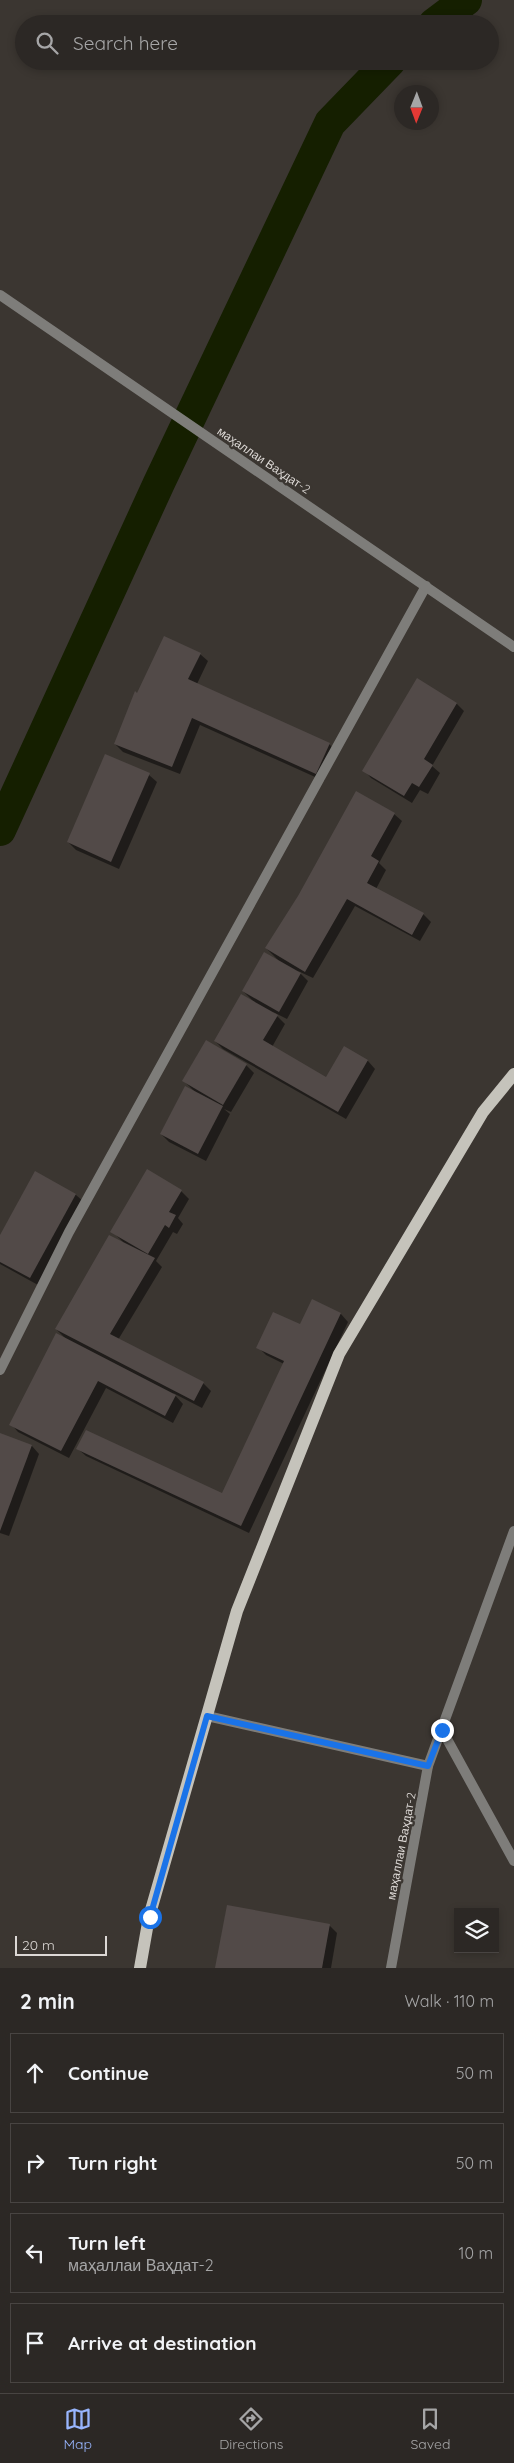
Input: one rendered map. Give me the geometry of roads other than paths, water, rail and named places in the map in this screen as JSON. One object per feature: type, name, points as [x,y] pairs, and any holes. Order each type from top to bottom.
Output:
[{"type":"main road","points":[[140,1968],[150,1917],[237,1611],[339,1354],[483,1112],[514,1074]]},
{"type":"street","name":"маҳаллаи Ваҳдат-2","points":[[0,294],[514,646]]},
{"type":"street","points":[[0,1370],[69,1232],[426,586]]},
{"type":"street","name":"маҳаллаи Ваҳдат-2","points":[[391,1968],[428,1766],[514,1531]]},
{"type":"street","points":[[207,1716],[428,1766]]},
{"type":"street","points":[[442,1730],[514,1861]]},
{"type":"waterway","points":[[446,15],[466,0]]},
{"type":"waterway","points":[[0,830],[159,483],[330,123],[381,70]]}]
